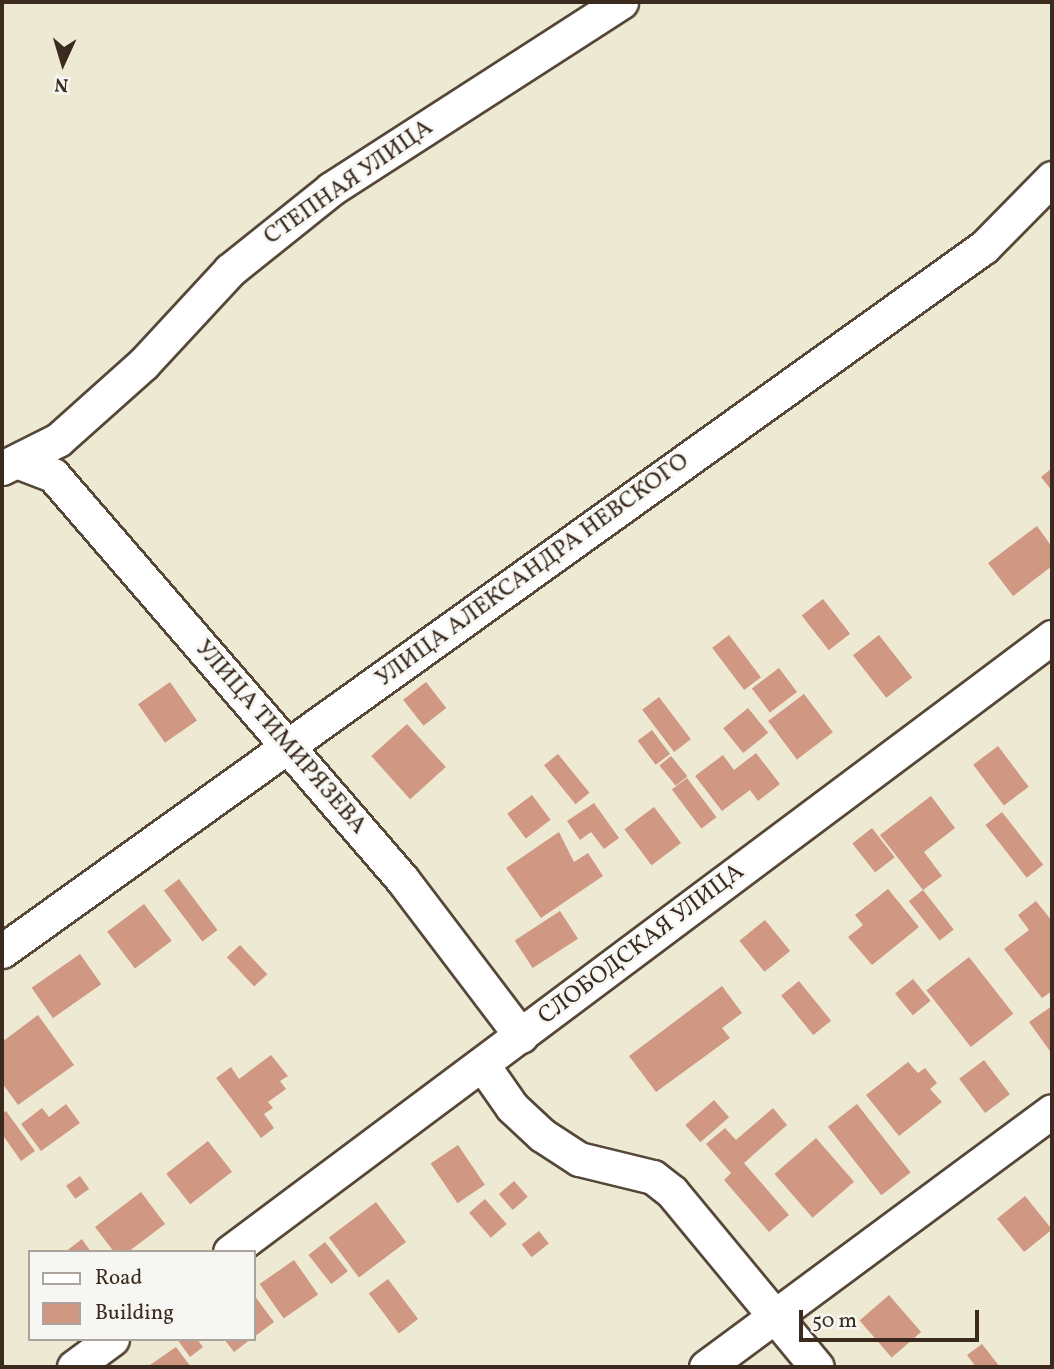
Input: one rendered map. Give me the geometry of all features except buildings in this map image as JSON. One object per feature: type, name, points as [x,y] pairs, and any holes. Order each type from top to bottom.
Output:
[{"type":"street","name":"СТЕПНАЯ УЛИЦА","points":[[10,465],[58,440],[108,396],[230,270],[280,227],[554,41],[621,2]]},
{"type":"street","name":"УЛИЦА АЛЕКСАНДРА НЕВСКОГО","points":[[2,951],[984,247],[1052,178]]},
{"type":"street","name":"УЛИЦА ТИМИРЯЗЕВА","points":[[10,465],[53,475],[402,879],[521,1036]]},
{"type":"street","name":"СЛОБОДСКАЯ УЛИЦА","points":[[232,1250],[1052,637]]},
{"type":"street","points":[[482,1065],[512,1107],[542,1135],[579,1159],[653,1177],[671,1192],[817,1367]]},
{"type":"street","points":[[706,1367],[1052,1111]]},
{"type":"street","points":[[74,1367],[109,1341]]}]
